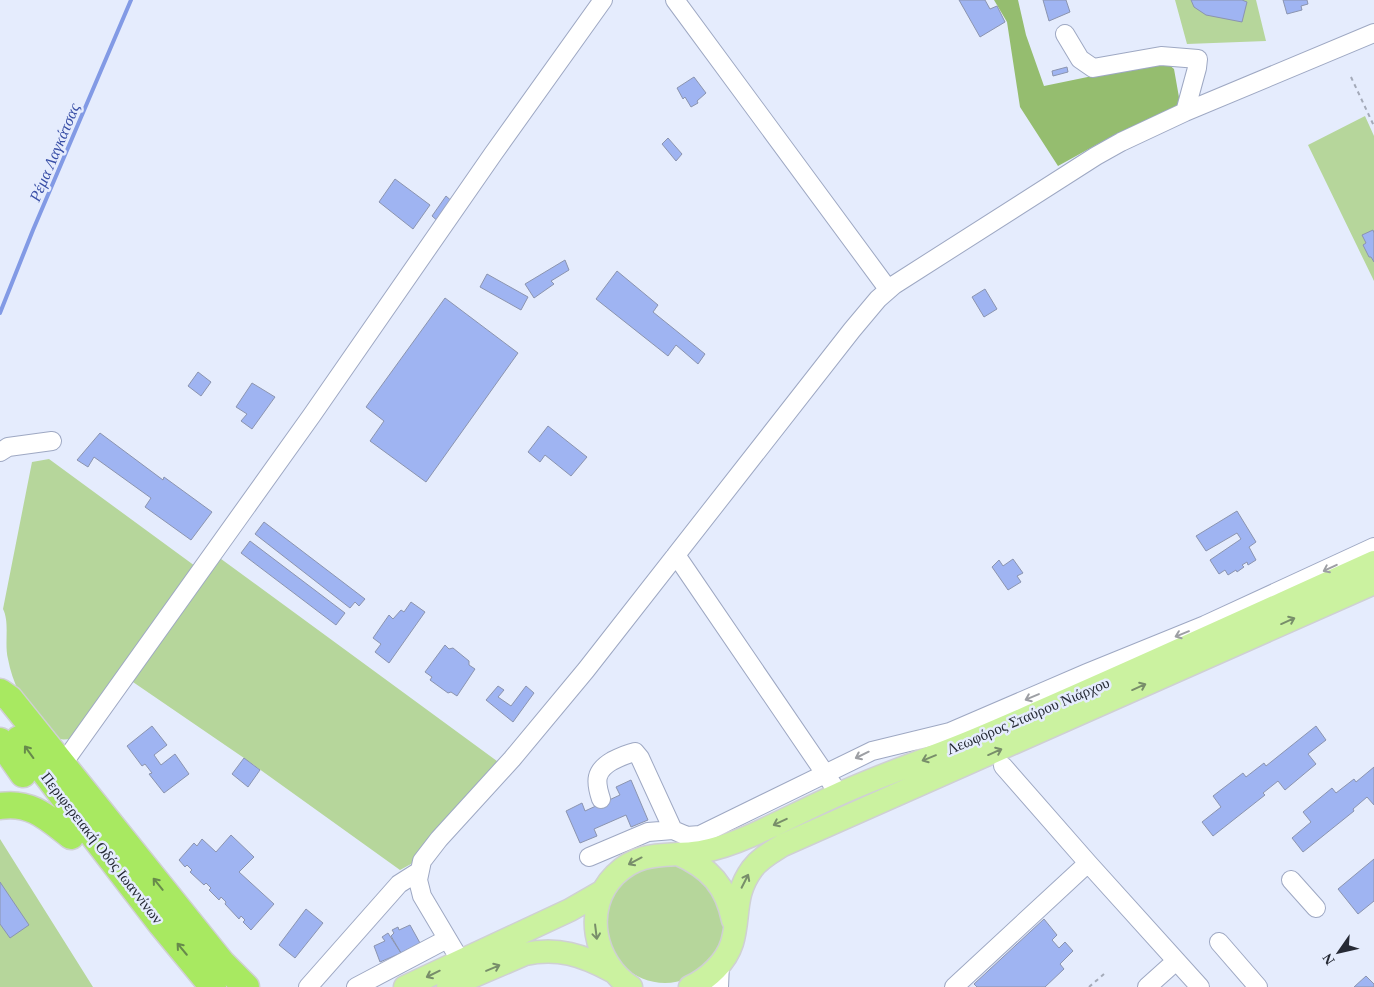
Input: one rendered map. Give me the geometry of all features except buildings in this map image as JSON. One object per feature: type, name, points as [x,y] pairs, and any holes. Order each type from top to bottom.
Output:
[{"type":"highway","points":[[0,692],[10,699],[209,947],[246,987]]},
{"type":"highway","name":"Περιφερειακή Οδός Ιωαννίνων","points":[[0,702],[12,729],[25,747],[160,924],[213,987]]},
{"type":"highway","name":"Περιφερειακή Οδός Ιωαννίνων","points":[[0,742],[109,887],[190,987]]},
{"type":"highway","points":[[0,806],[16,804],[34,810],[46,816],[71,836]]},
{"type":"main road","name":"Λεωφόρος Σταύρου Νιάρχου","points":[[612,971],[600,948],[595,925],[596,909],[603,891],[614,876],[635,861],[653,855],[709,850],[739,840],[839,794],[973,741],[1374,562]]},
{"type":"main road","name":"Λεωφόρος Σταύρου Νιάρχου","points":[[690,987],[707,978],[720,964],[732,943],[740,892],[749,873],[758,862],[782,845],[1374,583]]},
{"type":"main road","name":"Λεωφόρος Σταύρου Νιάρχου","points":[[678,854],[694,861],[717,881],[725,893],[734,928]]},
{"type":"main road","name":"Λεωφόρος Σταύρου Νιάρχου","points":[[405,987],[570,910],[603,891]]},
{"type":"main road","name":"Λεωφόρος Σταύρου Νιάρχου","points":[[448,987],[525,954],[538,951],[554,951],[584,957],[612,971],[631,987]]},
{"type":"street","points":[[62,765],[312,415],[493,154],[603,0]]},
{"type":"street","points":[[675,0],[888,290]]},
{"type":"street","points":[[460,960],[422,896],[418,872],[422,861],[586,670],[852,330],[888,290],[1096,156],[1143,131],[1374,33]]},
{"type":"street","points":[[1065,34],[1080,59],[1093,68],[1161,56],[1198,59],[1195,78],[1185,112]]},
{"type":"street","points":[[0,452],[8,447],[52,441]]},
{"type":"street","points":[[589,857],[648,832],[673,830],[687,836],[700,835],[872,751],[950,732],[1205,625],[1374,547]]},
{"type":"street","points":[[676,555],[839,794]]},
{"type":"street","points":[[601,799],[597,777],[603,767],[626,754],[635,752],[640,758],[673,830]]},
{"type":"street","points":[[1004,766],[1088,863],[1200,987]]},
{"type":"street","points":[[954,987],[1088,863]]},
{"type":"street","points":[[308,987],[399,884],[418,872]]},
{"type":"street","points":[[1291,880],[1316,908]]},
{"type":"street","points":[[356,987],[447,939]]},
{"type":"street","points":[[1219,942],[1258,987]]},
{"type":"street","points":[[1147,987],[1176,961]]},
{"type":"street","points":[[719,987],[720,964]]},
{"type":"path","points":[[1351,77],[1374,126]]},
{"type":"path","points":[[1089,987],[1104,974]]},
{"type":"green space","points":[[994,0],[1018,0],[1026,35],[1044,86],[1141,66],[1167,63],[1174,69],[1180,103],[1172,111],[1096,145],[1058,166],[1020,107],[1007,22]]},
{"type":"green space","points":[[1175,0],[1256,0],[1266,41],[1187,44]]},
{"type":"green space","points":[[1365,116],[1374,136],[1374,281],[1308,145]]},
{"type":"green space","points":[[49,459],[195,566],[72,739],[61,739],[50,732],[19,692],[12,676],[8,659],[6,620],[3,609],[32,462]]},
{"type":"green space","points":[[217,556],[501,764],[411,864],[400,870],[244,758],[130,680]]},
{"type":"green space","points":[[0,839],[93,987],[0,987]]},
{"type":"green space","points":[[665,865],[688,869],[707,882],[720,901],[724,924],[720,947],[707,966],[688,979],[665,983],[642,979],[623,966],[610,947],[606,924],[610,901],[623,882],[642,869]]},
{"type":"waterway","name":"Ρέμα Λαγκάτσας","points":[[0,313],[33,230],[131,0]]}]
